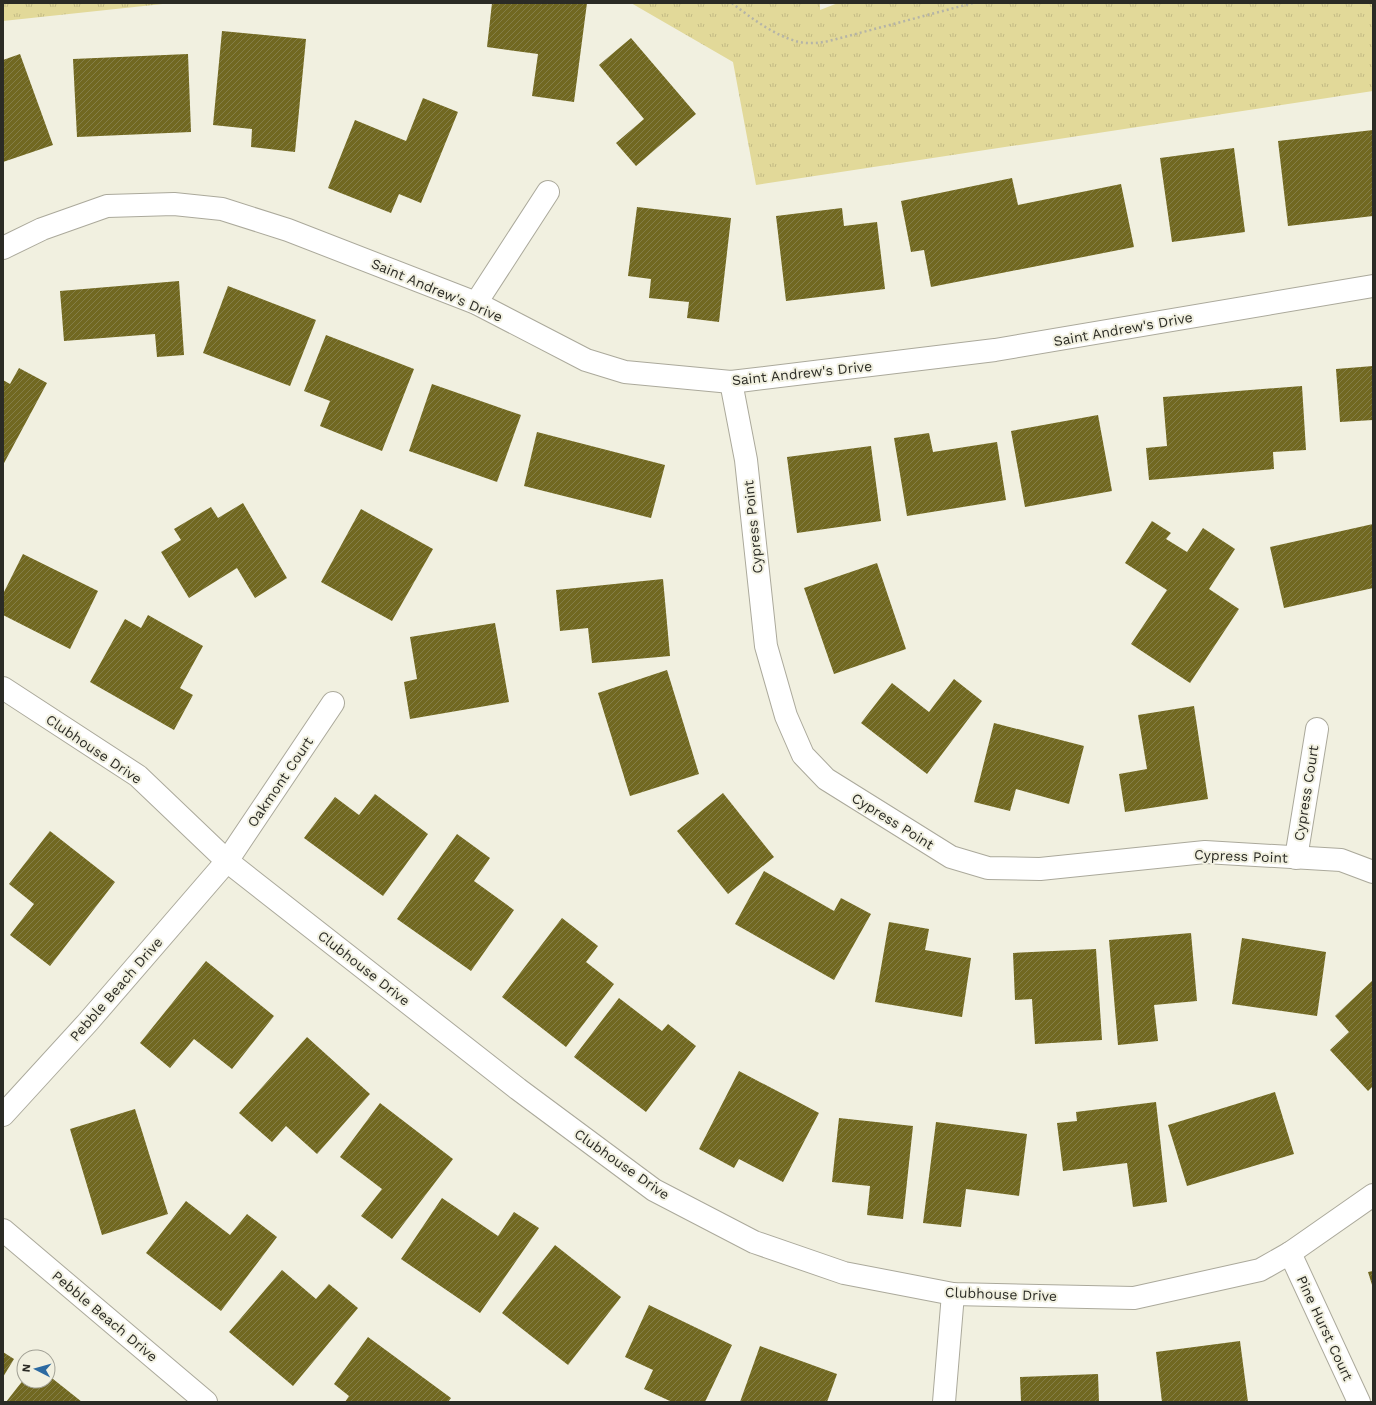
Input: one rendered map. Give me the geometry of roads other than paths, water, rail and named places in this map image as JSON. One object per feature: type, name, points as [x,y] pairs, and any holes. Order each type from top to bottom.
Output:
[{"type":"street","points":[[476,303],[548,192]]},
{"type":"street","name":"Saint Andrew's Drive","points":[[3,248],[42,229],[108,206],[174,204],[222,209],[288,230],[476,303],[586,360],[624,372],[731,382],[995,350],[1373,286]]},
{"type":"street","name":"Cypress Point","points":[[731,382],[746,460],[766,646],[786,716],[803,755],[826,779],[951,857],[988,868],[1040,869],[1205,852],[1341,860],[1373,872]]},
{"type":"street","name":"Clubhouse Drive","points":[[3,688],[138,776],[227,861],[518,1089],[654,1190],[754,1242],[844,1273],[953,1294],[1134,1298],[1260,1270],[1290,1253],[1373,1195]]},
{"type":"street","name":"Oakmont Court","points":[[227,861],[333,703]]},
{"type":"street","name":"Cypress Court","points":[[1296,858],[1317,729]]},
{"type":"street","name":"Pebble Beach Drive","points":[[3,1115],[88,1022],[227,861]]},
{"type":"street","name":"Pebble Beach Drive","points":[[3,1230],[206,1402]]},
{"type":"street","name":"Pine Hurst Court","points":[[1290,1253],[1359,1402]]},
{"type":"street","points":[[944,1402],[953,1294]]}]
